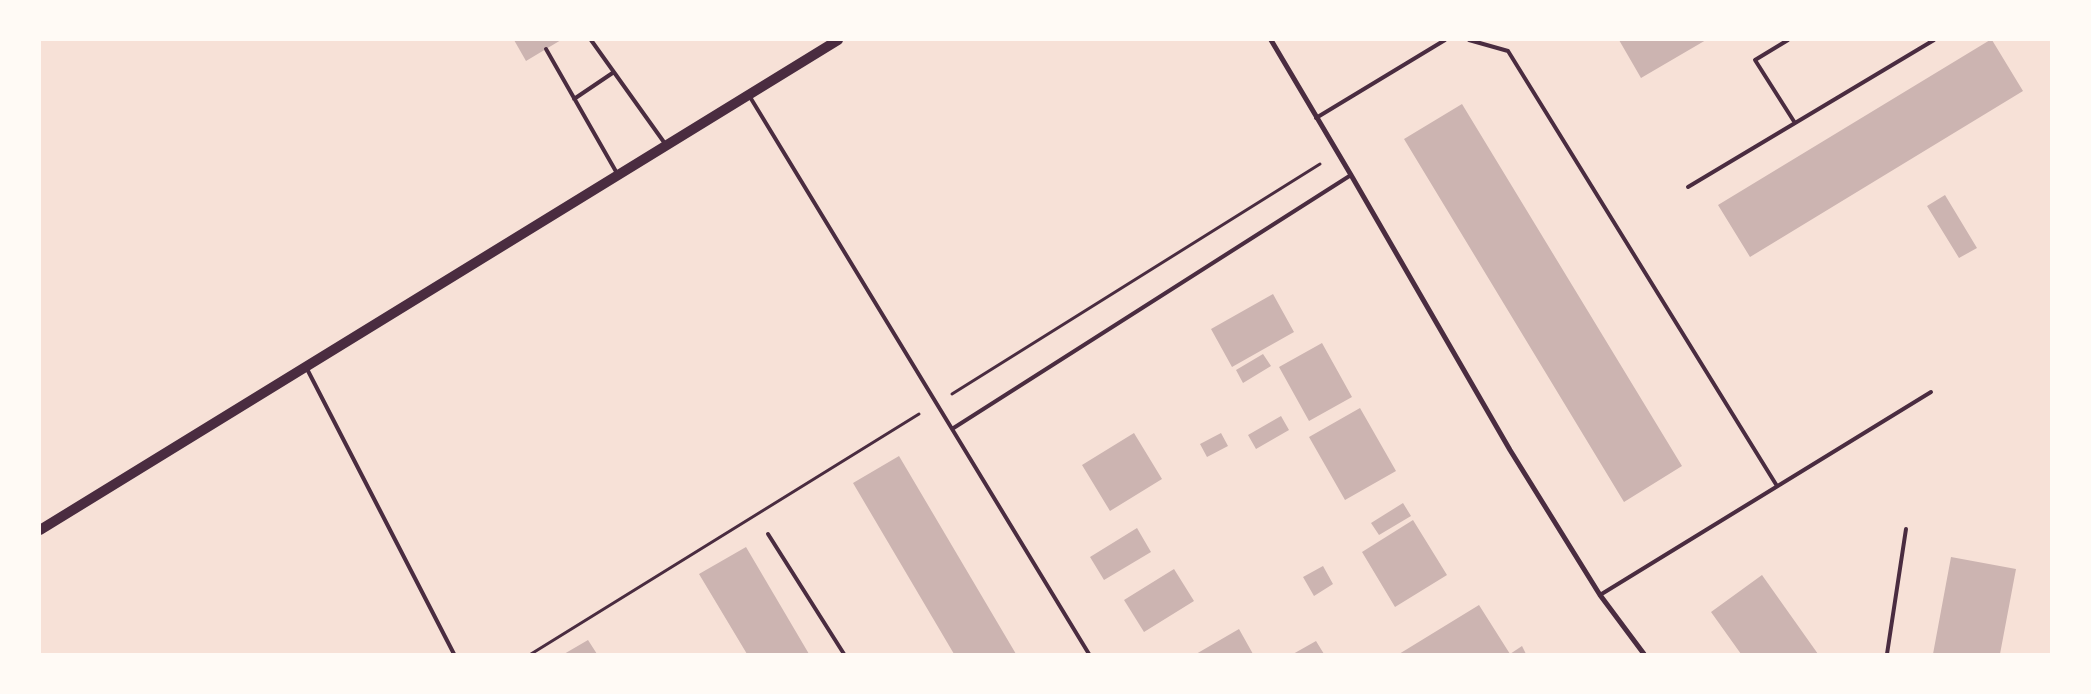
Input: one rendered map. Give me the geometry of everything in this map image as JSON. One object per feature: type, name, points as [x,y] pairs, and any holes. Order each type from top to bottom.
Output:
[{"type":"main road","points":[[40,530],[838,40]]},
{"type":"street","points":[[1271,40],[1510,450],[1600,595],[1644,654]]},
{"type":"lane","points":[[592,40],[666,145]]},
{"type":"lane","points":[[1316,118],[1445,40]]},
{"type":"lane","points":[[1469,40],[1508,51],[1777,486]]},
{"type":"lane","points":[[1788,40],[1755,60],[1795,123]]},
{"type":"lane","points":[[1688,186],[1934,40]]},
{"type":"lane","points":[[546,49],[618,175]]},
{"type":"lane","points":[[574,99],[614,72]]},
{"type":"lane","points":[[748,95],[1088,654]]},
{"type":"lane","points":[[952,429],[1351,175]]},
{"type":"lane","points":[[306,367],[454,654]]},
{"type":"lane","points":[[1600,595],[1931,392]]},
{"type":"lane","points":[[1887,654],[1906,529]]},
{"type":"lane","points":[[768,534],[844,654]]},
{"type":"building","points":[[514,40],[561,40],[526,61]]},
{"type":"building","points":[[1619,40],[1706,40],[1641,78]]},
{"type":"building","points":[[1992,40],[2023,91],[1750,257],[1718,205]]},
{"type":"building","points":[[1462,104],[1682,466],[1624,502],[1404,139]]},
{"type":"building","points":[[1945,195],[1977,248],[1959,258],[1927,206]]},
{"type":"building","points":[[1273,294],[1294,332],[1232,367],[1211,329]]},
{"type":"building","points":[[1322,343],[1352,397],[1309,421],[1279,367]]},
{"type":"building","points":[[1263,354],[1271,366],[1243,383],[1236,370]]},
{"type":"building","points":[[1360,408],[1396,471],[1345,500],[1309,437]]},
{"type":"building","points":[[1281,416],[1289,430],[1256,449],[1248,435]]},
{"type":"building","points":[[1134,433],[1162,479],[1110,511],[1082,465]]},
{"type":"building","points":[[1221,433],[1228,446],[1207,457],[1200,444]]},
{"type":"building","points":[[899,456],[1016,654],[954,654],[853,483]]},
{"type":"building","points":[[1403,503],[1411,516],[1379,535],[1371,523]]},
{"type":"building","points":[[1413,520],[1447,575],[1395,607],[1362,552]]},
{"type":"building","points":[[1137,528],[1151,552],[1104,580],[1090,557]]},
{"type":"building","points":[[746,547],[809,654],[747,654],[699,574]]},
{"type":"building","points":[[1951,557],[2016,569],[2000,654],[1933,654]]},
{"type":"building","points":[[1323,566],[1333,584],[1314,596],[1303,577]]},
{"type":"building","points":[[1174,569],[1194,601],[1144,632],[1124,600]]},
{"type":"building","points":[[1762,575],[1818,654],[1741,654],[1711,612]]},
{"type":"building","points":[[1479,605],[1510,654],[1399,654]]},
{"type":"building","points":[[1239,629],[1253,654],[1196,654]]},
{"type":"building","points":[[588,640],[597,654],[564,654]]},
{"type":"building","points":[[1316,641],[1324,654],[1293,654]]},
{"type":"building","points":[[1522,646],[1526,654],[1510,654]]}]
